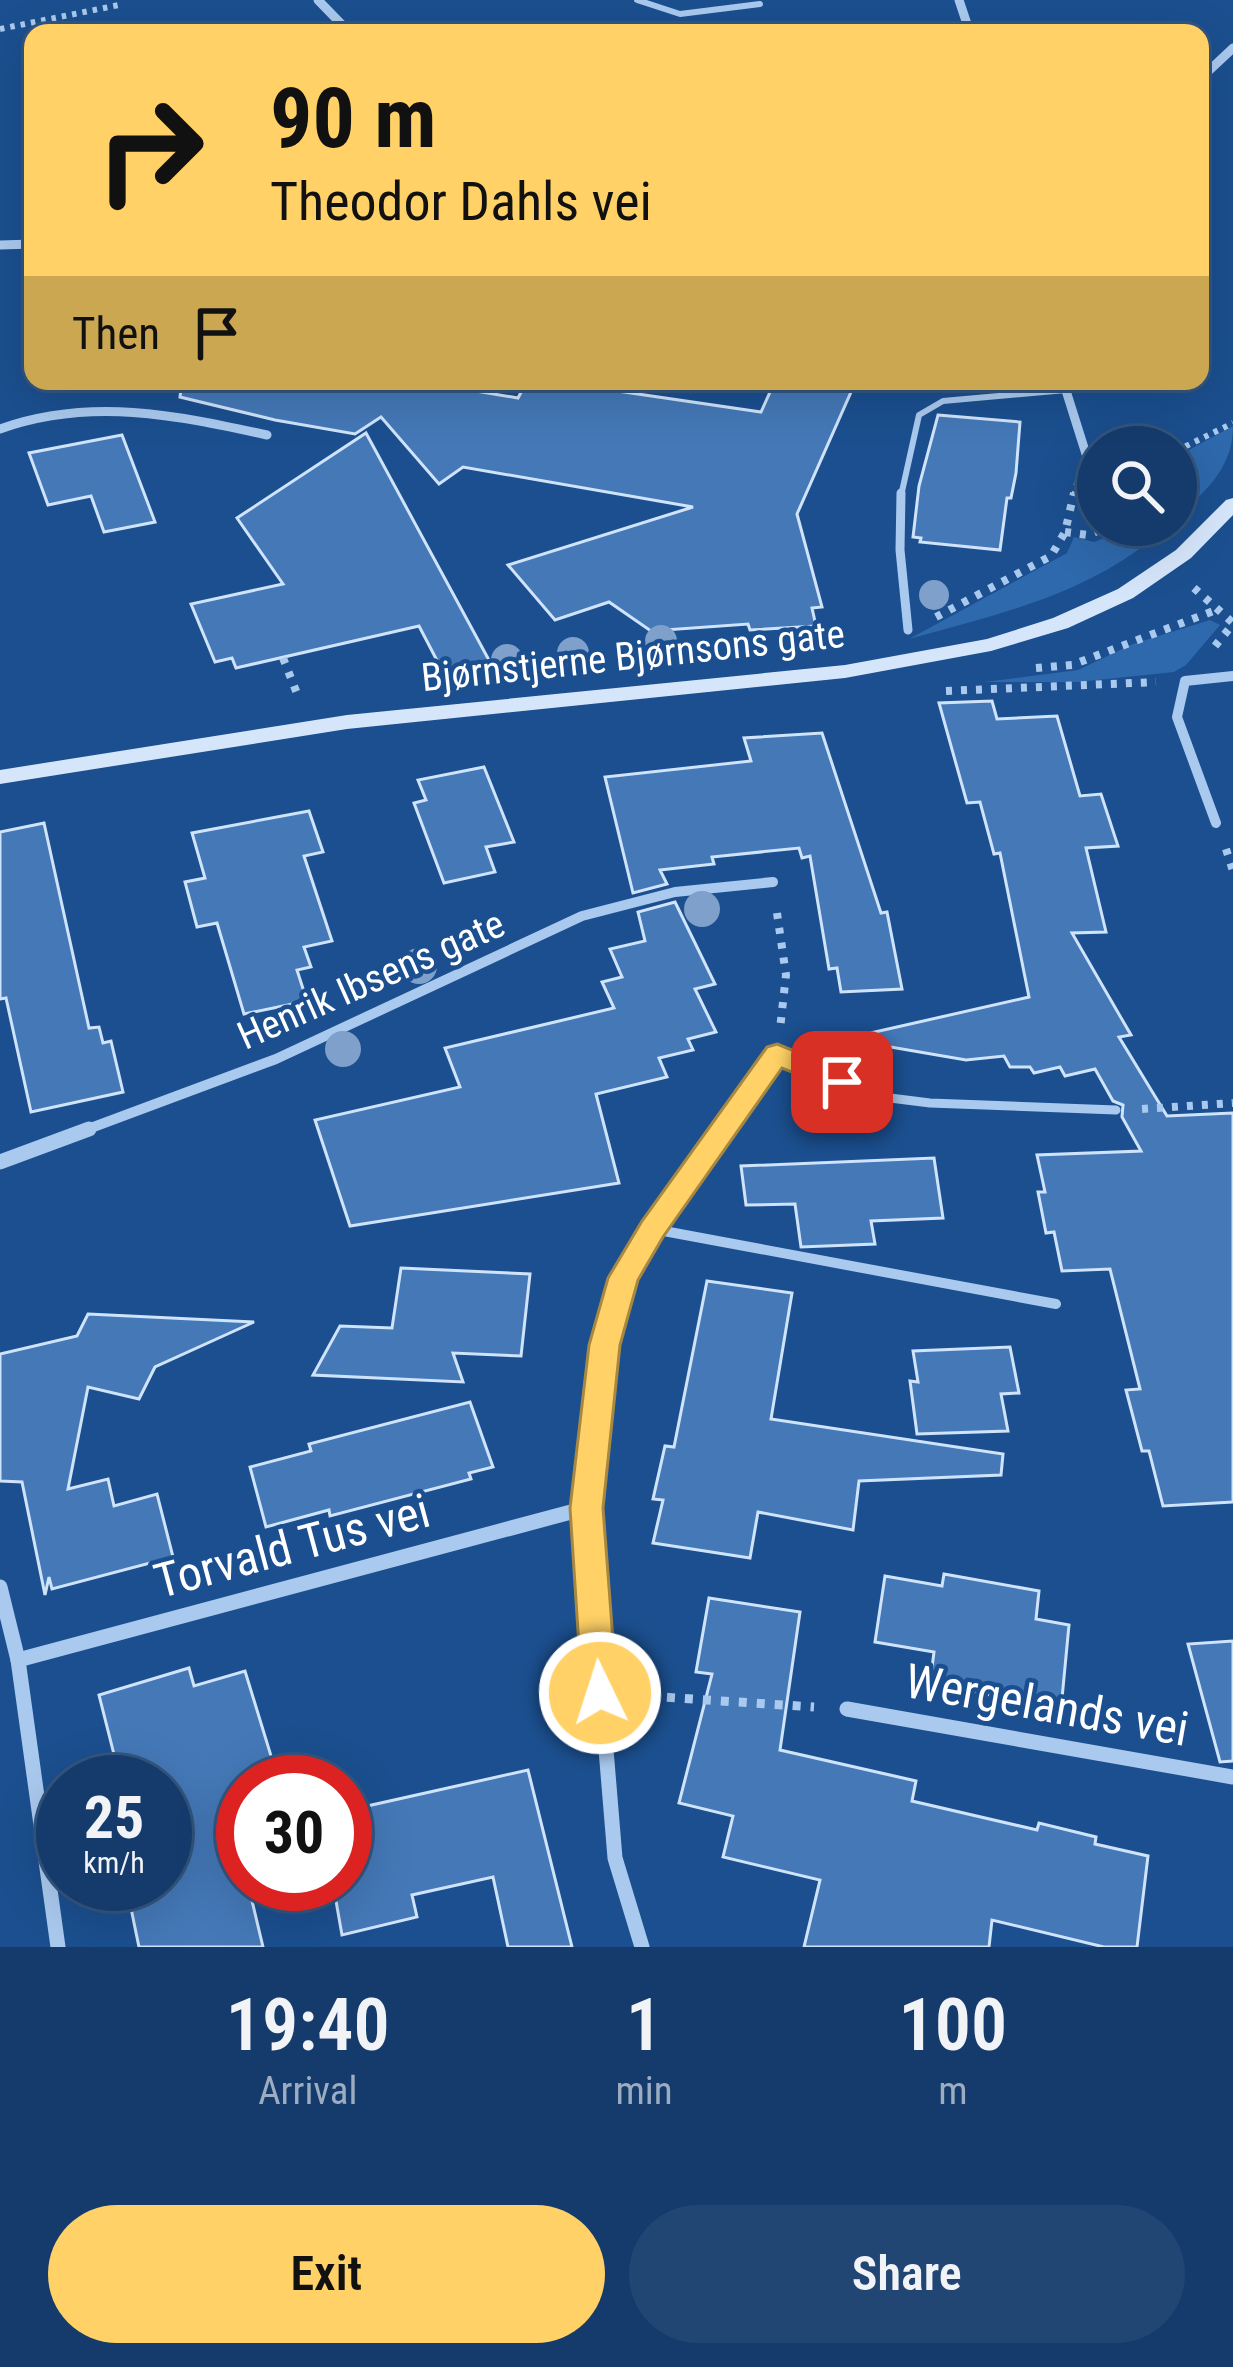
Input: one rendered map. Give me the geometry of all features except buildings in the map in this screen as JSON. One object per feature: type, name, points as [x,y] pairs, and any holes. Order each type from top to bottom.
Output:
[{"type":"main road","name":"Bjørnstjerne Bjørnsons gate","points":[[0,777],[286,731],[840,672],[989,645],[1070,618],[1153,577],[1189,551],[1233,503]]},
{"type":"street","points":[[317,0],[341,24]]},
{"type":"street","points":[[1209,71],[1233,48]]},
{"type":"street","points":[[1067,390],[1077,426]]},
{"type":"street","points":[[0,429],[65,412],[146,410],[267,435]]},
{"type":"street","points":[[1216,823],[1177,717],[1185,681],[1233,676]]},
{"type":"street","name":"Henrik Ibsens gate","points":[[0,1162],[276,1059],[582,916],[675,892],[773,882]]},
{"type":"street","points":[[641,1947],[616,1858],[586,1508],[605,1345],[623,1278],[652,1229],[777,1054]]},
{"type":"street","name":"Torvald Tus vei","points":[[18,1660],[586,1508]]},
{"type":"street","points":[[0,1587],[18,1660],[58,1947]]},
{"type":"street","name":"Wergelands vei","points":[[848,1709],[1233,1777]]},
{"type":"lane","points":[[637,0],[649,10],[666,13],[760,4]]},
{"type":"lane","points":[[908,630],[897,568],[898,536],[919,415],[943,401],[1027,390]]},
{"type":"lane","points":[[777,1054],[874,1096],[930,1103],[1116,1110]]},
{"type":"lane","points":[[652,1229],[1056,1304]]},
{"type":"path","points":[[0,28],[119,5]]},
{"type":"path","points":[[1197,441],[1233,423]]},
{"type":"path","points":[[908,630],[1051,556],[1065,532],[1077,487]]},
{"type":"path","points":[[1065,532],[1077,534]]},
{"type":"path","points":[[1193,587],[1233,623]]},
{"type":"path","points":[[1151,632],[1216,610]]},
{"type":"path","points":[[283,658],[298,696]]},
{"type":"path","points":[[946,691],[1185,681]]},
{"type":"path","points":[[773,882],[786,975],[777,1054]]},
{"type":"path","points":[[1116,1110],[1233,1103]]},
{"type":"path","points":[[600,1693],[848,1709]]},
{"type":"shaded area","points":[[1233,426],[1223,467],[1197,499],[1197,446]]},
{"type":"shaded area","points":[[1074,537],[1077,546],[1143,546],[1092,578],[1033,603],[909,639],[1067,553]]},
{"type":"shaded area","points":[[1210,620],[1220,625],[1186,665],[1174,672],[1078,682],[984,682],[1078,670],[1133,644]]},
{"type":"route","points":[[600,1693],[586,1508],[605,1345],[623,1278],[652,1229],[777,1054],[842,1082]]}]
